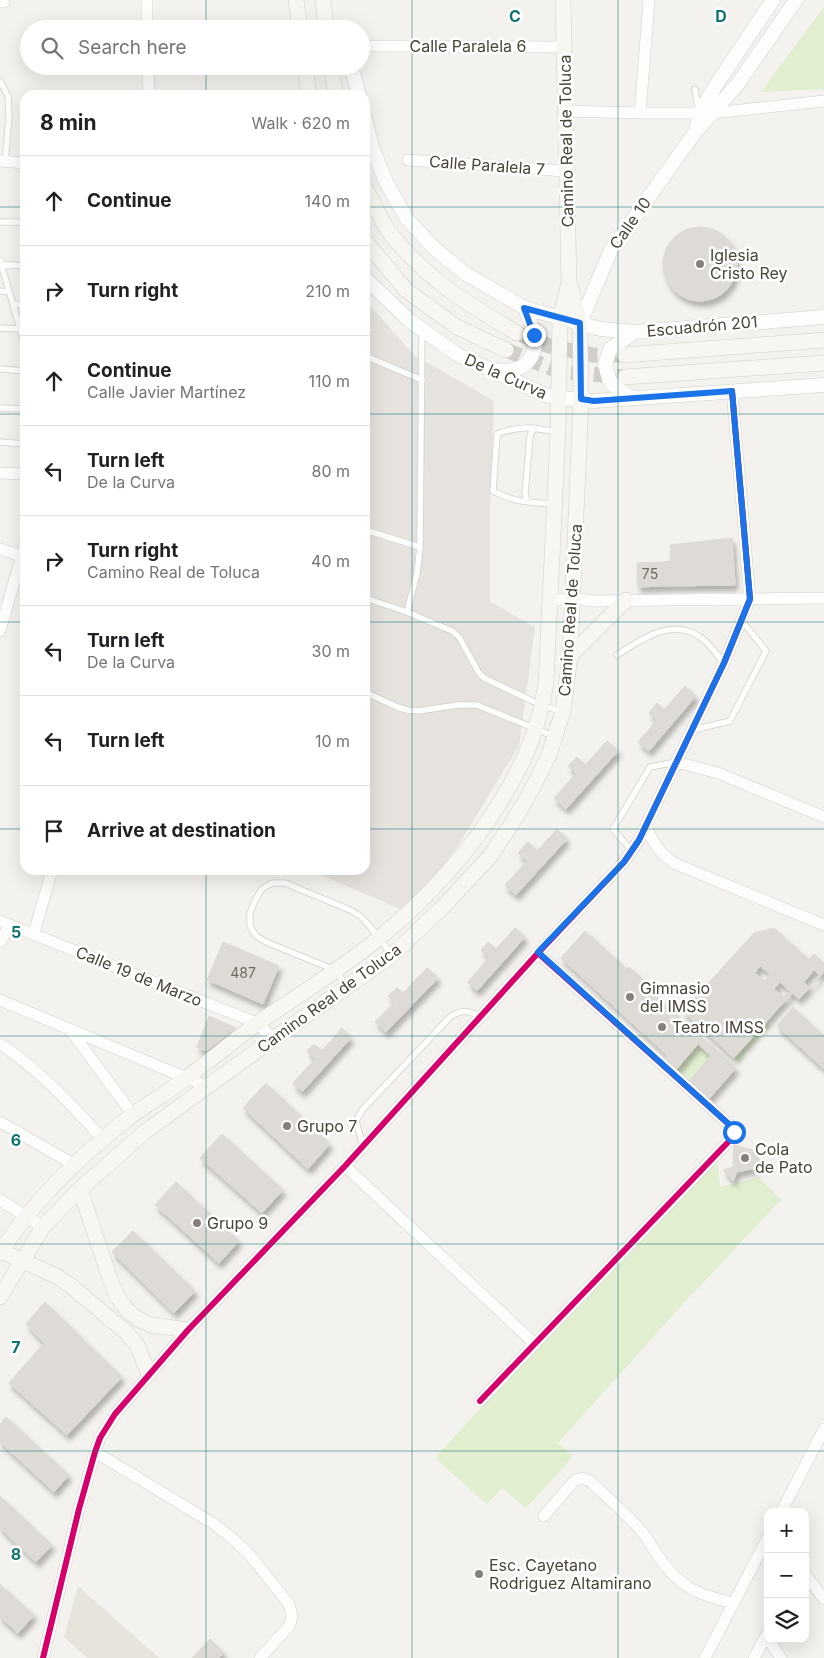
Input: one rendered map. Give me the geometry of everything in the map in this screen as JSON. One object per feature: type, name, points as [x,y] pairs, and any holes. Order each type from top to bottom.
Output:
[{"type":"main road","points":[[296,0],[299,20]]},
{"type":"main road","name":"Camino Real de Toluca","points":[[0,1297],[43,1227],[101,1169],[146,1131],[392,955],[443,907],[490,856],[511,826],[550,755],[564,711],[570,656],[581,399],[580,323],[569,282],[565,171],[563,0]]},
{"type":"main road","points":[[323,2],[325,20]]},
{"type":"main road","points":[[306,75],[308,90]]},
{"type":"main road","points":[[333,75],[335,90]]},
{"type":"main road","points":[[370,197],[388,230],[413,259],[441,285],[473,307],[517,333]]},
{"type":"main road","points":[[370,247],[406,290],[457,326],[506,350]]},
{"type":"main road","name":"Camino Real de Toluca","points":[[0,1252],[26,1216],[73,1164],[102,1139],[379,938],[434,886],[473,842],[510,786],[530,747],[543,706],[546,682],[558,432],[560,318],[569,282]]},
{"type":"main road","points":[[624,355],[824,340]]},
{"type":"main road","points":[[624,377],[824,363]]},
{"type":"main road","points":[[570,656],[626,600]]},
{"type":"main road","points":[[493,814],[511,826]]},
{"type":"main road","points":[[88,1151],[101,1169]]},
{"type":"main road","points":[[80,1189],[110,1279],[118,1298],[127,1310],[138,1319],[151,1325],[188,1330]]},
{"type":"main road","points":[[0,1252],[56,1276],[71,1286],[127,1333],[137,1345],[149,1374]]},
{"type":"street","points":[[147,0],[147,20]]},
{"type":"street","points":[[640,113],[650,0]]},
{"type":"street","points":[[706,113],[718,82],[773,0]]},
{"type":"street","points":[[706,113],[738,85],[796,0]]},
{"type":"street","points":[[323,2],[330,20]]},
{"type":"street","name":"Calle Paralela 6","points":[[373,46],[564,47]]},
{"type":"street","points":[[148,75],[148,90]]},
{"type":"street","points":[[353,75],[358,90]]},
{"type":"street","points":[[565,111],[706,113],[824,101]]},
{"type":"street","name":"Calle 10","points":[[580,323],[610,250],[696,131],[706,113]]},
{"type":"street","points":[[370,139],[386,182],[407,219],[435,249],[466,274],[524,308],[580,323]]},
{"type":"street","name":"Calle Paralela 7","points":[[408,160],[565,171]]},
{"type":"street","points":[[2,162],[20,163]]},
{"type":"street","name":"De la Curva","points":[[370,283],[410,321],[458,355],[546,395],[559,398],[594,401],[824,386]]},
{"type":"street","points":[[488,370],[511,371],[525,366],[530,359],[535,344],[534,335],[524,308]]},
{"type":"street","name":"Escuadrón 201","points":[[580,323],[601,329],[635,332],[824,316]]},
{"type":"street","points":[[634,398],[622,392],[610,382],[605,365],[610,349],[635,332]]},
{"type":"street","points":[[43,1658],[79,1508],[95,1452],[106,1427],[188,1330],[345,1166],[538,952],[632,852],[646,828],[724,663],[750,599],[732,391]]},
{"type":"street","points":[[0,473],[20,474]]},
{"type":"street","points":[[0,549],[20,551]]},
{"type":"street","points":[[1,623],[20,561]]},
{"type":"street","points":[[549,601],[572,598],[592,601],[824,598]]},
{"type":"street","points":[[676,762],[718,773],[824,817]]},
{"type":"street","points":[[646,828],[664,857],[676,864],[824,925]]},
{"type":"street","points":[[34,934],[51,875]]},
{"type":"street","points":[[0,942],[5,923]]},
{"type":"street","name":"Calle 19 de Marzo","points":[[5,923],[258,1024],[273,1039]]},
{"type":"street","points":[[480,1401],[731,1142],[734,1132],[732,1127],[538,952]]},
{"type":"street","points":[[0,1000],[208,1087]]},
{"type":"street","points":[[70,1030],[133,1115]]},
{"type":"street","points":[[0,1044],[22,1060],[65,1099],[102,1139]]},
{"type":"street","points":[[0,1122],[73,1164]]},
{"type":"street","points":[[345,1166],[535,1344]]},
{"type":"street","points":[[0,1200],[43,1227]]},
{"type":"street","points":[[783,1508],[824,1429]]},
{"type":"street","points":[[95,1452],[214,1524],[250,1555],[289,1604],[292,1614],[290,1625],[260,1658]]},
{"type":"street","points":[[544,1516],[574,1481],[585,1478],[629,1516],[645,1535],[670,1572],[684,1586],[705,1596],[733,1603]]},
{"type":"street","points":[[705,1658],[764,1545]]},
{"type":"street","points":[[809,1579],[824,1599]]},
{"type":"street","points":[[754,1658],[764,1642]]},
{"type":"street","points":[[771,1643],[781,1658]]},
{"type":"lane","points":[[0,81],[8,96],[9,116],[2,162]]},
{"type":"lane","points":[[695,89],[706,113]]},
{"type":"lane","points":[[0,222],[20,222]]},
{"type":"lane","points":[[0,328],[20,329],[1,262],[20,265]]},
{"type":"lane","points":[[0,291],[9,292]]},
{"type":"lane","points":[[13,304],[20,305]]},
{"type":"lane","points":[[407,612],[417,573],[420,547],[422,330]]},
{"type":"lane","points":[[370,358],[422,380]]},
{"type":"lane","points":[[0,369],[20,370]]},
{"type":"lane","points":[[0,408],[20,409]]},
{"type":"lane","points":[[554,504],[526,502],[502,496],[493,491],[497,434],[514,428],[534,428],[558,432]]},
{"type":"lane","points":[[526,502],[530,436],[534,428]]},
{"type":"lane","points":[[0,442],[20,444]]},
{"type":"lane","points":[[370,532],[420,547]]},
{"type":"lane","points":[[370,600],[407,612],[452,631],[459,637],[479,673],[484,678],[543,706],[564,711]]},
{"type":"lane","points":[[693,730],[730,721],[766,651],[742,621]]},
{"type":"lane","points":[[617,655],[641,639],[663,630],[684,630],[700,637],[724,663]]},
{"type":"lane","points":[[370,694],[407,710],[418,711],[458,705],[476,705],[555,737]]},
{"type":"lane","points":[[632,852],[613,829],[650,767],[676,762]]},
{"type":"lane","points":[[347,986],[336,970],[266,942],[256,936],[250,926],[250,913],[262,889],[272,883],[284,883],[350,910],[368,924],[392,955]]},
{"type":"lane","points":[[363,1146],[356,1121],[362,1110],[450,1017],[459,1012],[466,1011],[480,1016]]},
{"type":"shaded area","points":[[370,306],[414,355],[494,401],[490,503],[490,602],[535,627],[519,746],[459,844],[410,913],[321,875],[370,875]]},
{"type":"shaded area","points":[[78,1586],[159,1658],[87,1658],[64,1637]]},
{"type":"green space","points":[[824,7],[824,89],[761,92]]},
{"type":"green space","points":[[766,1022],[770,1026],[743,1056],[745,1058],[740,1064],[734,1058]]},
{"type":"green space","points":[[698,1044],[711,1056],[687,1083],[675,1071]]},
{"type":"green space","points":[[710,1162],[718,1166],[720,1187],[759,1177],[781,1200],[684,1303],[558,1443],[573,1456],[526,1508],[502,1488],[487,1504],[435,1458]]},
{"type":"building","name":"Iglesia Cristo Rey","points":[[700,227],[721,233],[731,243],[737,264],[731,285],[721,295],[700,301],[679,295],[669,285],[663,264],[669,243],[679,233]]},
{"type":"building","points":[[732,538],[735,585],[663,586],[663,562],[671,561],[670,545]]},
{"type":"building","points":[[663,562],[663,586],[638,587],[637,563]]},
{"type":"building","points":[[685,686],[696,696],[649,751],[638,742],[657,720],[649,713],[657,703],[664,710]]},
{"type":"building","points":[[607,741],[618,751],[566,809],[554,798],[576,774],[568,766],[577,757],[585,765]]},
{"type":"building","points":[[557,829],[567,839],[516,895],[505,885],[527,861],[518,853],[528,842],[537,851]]},
{"type":"building","points":[[515,928],[525,937],[477,991],[468,982],[489,957],[481,950],[488,942],[496,949]]},
{"type":"building","points":[[774,928],[809,960],[814,954],[824,964],[824,972],[799,999],[792,993],[734,1058],[683,1011],[754,933]],"holes":[[[760,966],[770,974],[765,981],[755,973]],[[814,970],[819,975],[809,987],[804,982]],[[780,982],[789,991],[784,998],[774,989]]]},
{"type":"building","points":[[585,931],[692,1029],[668,1056],[561,958]]},
{"type":"building","points":[[223,942],[279,966],[263,1004],[207,980]]},
{"type":"building","points":[[629,967],[646,982],[643,984],[627,969]]},
{"type":"building","points":[[427,968],[438,978],[386,1032],[375,1022],[394,1003],[388,996],[397,988],[403,993]]},
{"type":"building","points":[[793,1007],[824,1036],[824,1069],[777,1026]]},
{"type":"building","points":[[209,1016],[236,1028],[206,1051],[197,1047]]},
{"type":"building","points":[[342,1028],[351,1038],[302,1092],[293,1083],[315,1059],[307,1051],[314,1044],[322,1051]]},
{"type":"building","points":[[692,1029],[716,1050],[711,1056],[698,1044],[675,1071],[663,1061]]},
{"type":"building","points":[[716,1050],[736,1068],[707,1101],[687,1083]]},
{"type":"building","name":"Grupo 7","points":[[266,1083],[330,1144],[308,1169],[243,1108]]},
{"type":"building","points":[[222,1134],[283,1190],[262,1213],[200,1158]]},
{"type":"building","name":"Cola de Pato","points":[[734,1145],[752,1150],[761,1167],[737,1172],[733,1181],[723,1170],[733,1167]]},
{"type":"building","name":"Grupo 9","points":[[176,1182],[239,1241],[219,1263],[155,1205]]},
{"type":"building","points":[[133,1231],[195,1291],[174,1313],[112,1252]]},
{"type":"building","points":[[45,1302],[122,1377],[67,1435],[9,1383],[44,1343],[26,1324]]},
{"type":"building","points":[[6,1417],[69,1475],[54,1492],[0,1442],[0,1424]]},
{"type":"building","points":[[0,1496],[52,1545],[36,1562],[0,1528]]},
{"type":"building","points":[[0,1584],[34,1615],[18,1633],[0,1617]]},
{"type":"building","points":[[210,1639],[224,1653],[219,1658],[192,1658]]},
{"type":"tunnel","points":[[517,333],[549,346],[593,355],[620,355]]},
{"type":"tunnel","points":[[506,350],[558,371],[625,377]]},
{"type":"cycle path","points":[[43,1658],[79,1509],[95,1452],[100,1438],[115,1414],[188,1330],[345,1166],[538,953],[624,862],[639,840],[724,663],[750,599],[732,391]]},
{"type":"cycle path","points":[[480,1401],[733,1137],[734,1132],[732,1127],[538,953]]},
{"type":"place","name":"Iglesia Cristo Rey","points":[[700,264]]},
{"type":"place","name":"Gimnasio del IMSS","points":[[630,997]]},
{"type":"place","name":"Teatro IMSS","points":[[662,1027]]},
{"type":"place","name":"Grupo 7","points":[[287,1126]]},
{"type":"place","name":"Cola de Pato","points":[[745,1158]]},
{"type":"place","name":"Grupo 9","points":[[197,1223]]},
{"type":"place","name":"Esc. Cayetano Rodriguez Altamirano","points":[[479,1574]]},
{"type":"route","points":[[534,335],[524,308],[580,323],[581,399],[594,401],[732,391],[750,599],[724,663],[693,730],[646,828],[632,852],[538,952],[732,1127],[734,1132]]}]
